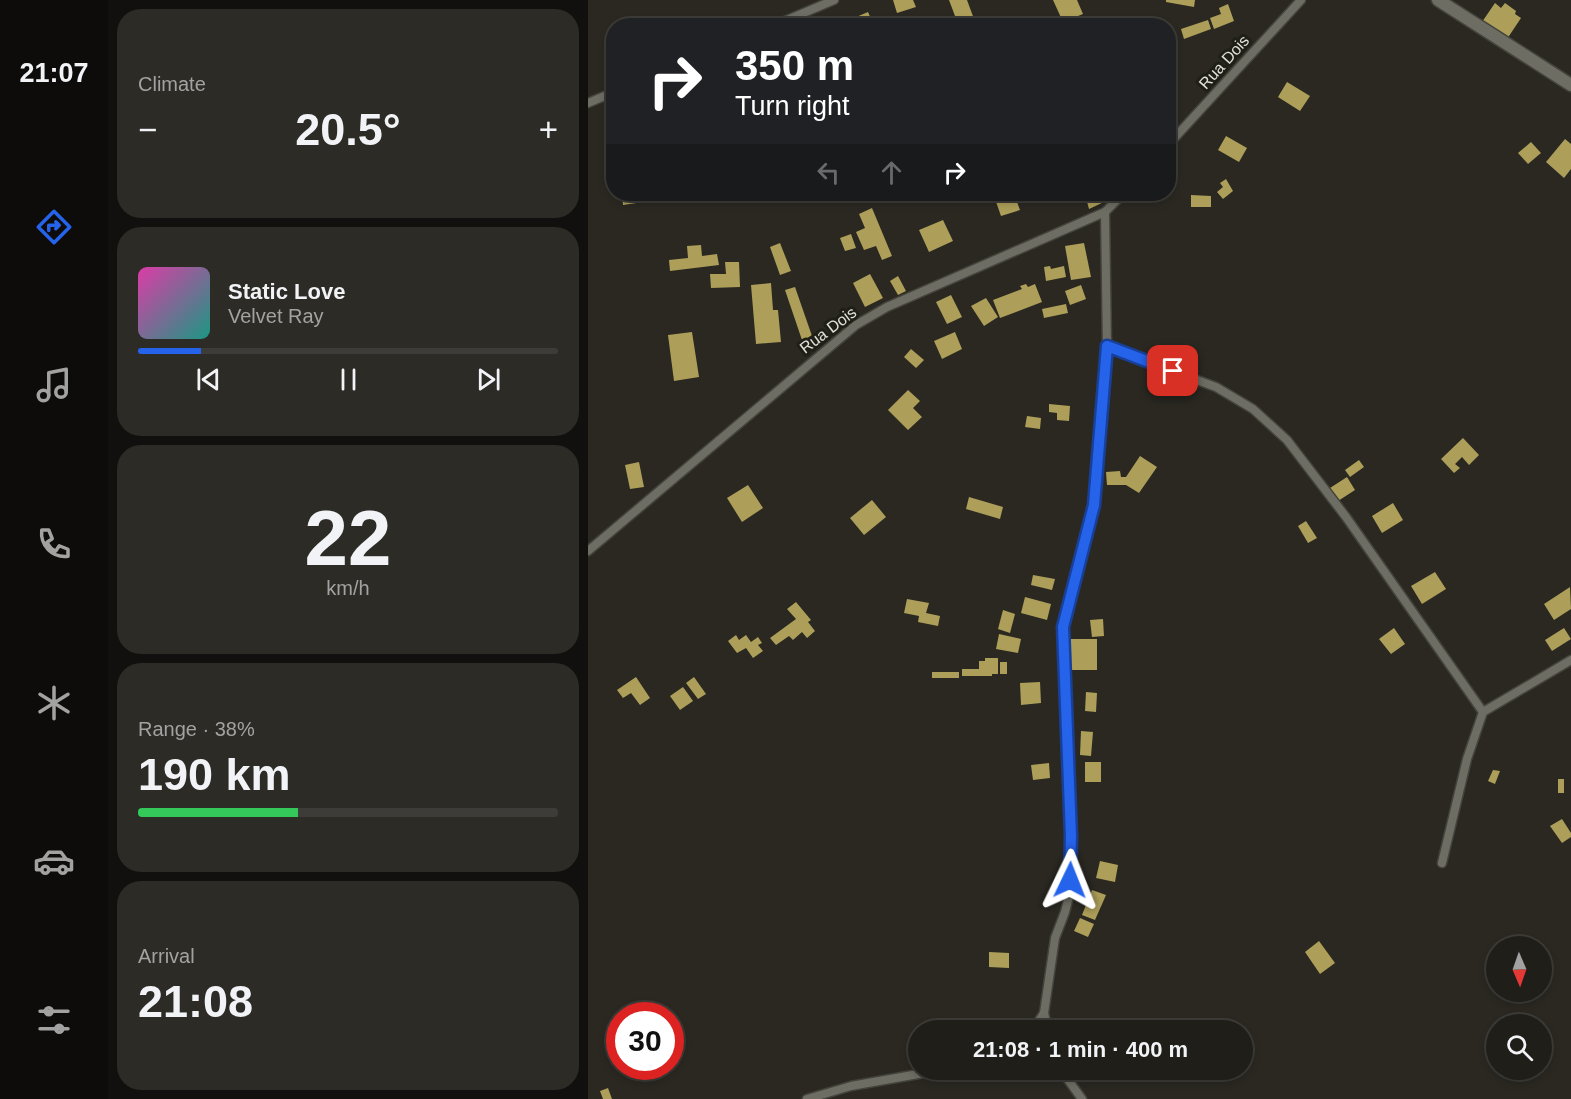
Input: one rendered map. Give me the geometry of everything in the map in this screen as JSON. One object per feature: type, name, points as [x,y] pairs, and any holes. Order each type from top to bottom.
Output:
[{"type":"street","points":[[792,18],[834,0]]},
{"type":"street","name":"Rua Dois","points":[[1176,136],[1301,0]]},
{"type":"street","points":[[1438,0],[1571,85]]},
{"type":"street","points":[[588,103],[606,96]]},
{"type":"street","name":"Rua Dois","points":[[588,551],[856,325],[887,307],[1105,212],[1116,201]]},
{"type":"street","points":[[1046,1020],[1044,1013],[1049,967],[1055,938],[1065,912],[1071,868],[1063,627],[1094,505],[1107,346],[1105,212]]},
{"type":"street","points":[[1107,346],[1216,387],[1253,409],[1287,440],[1346,518],[1483,711]]},
{"type":"street","points":[[1442,863],[1467,759],[1483,711],[1571,660]]},
{"type":"street","points":[[1039,1020],[1044,1013]]},
{"type":"street","points":[[807,1099],[851,1086],[908,1076]]},
{"type":"street","points":[[1068,1080],[1082,1099]]},
{"type":"building","points":[[893,0],[913,0],[916,7],[897,13]]},
{"type":"building","points":[[949,0],[967,0],[974,18],[956,18]]},
{"type":"building","points":[[1053,0],[1077,0],[1083,14],[1073,18],[1061,18]]},
{"type":"building","points":[[1166,0],[1195,0],[1194,7],[1166,2]]},
{"type":"building","points":[[1495,3],[1501,8],[1505,3],[1521,18],[1507,39],[1482,22]]},
{"type":"building","points":[[1228,4],[1234,21],[1214,29],[1210,18],[1221,14],[1219,8]]},
{"type":"building","points":[[868,12],[871,18],[854,18]]},
{"type":"building","points":[[1208,20],[1211,29],[1184,39],[1181,29]]},
{"type":"building","points":[[1287,82],[1310,96],[1300,111],[1278,97]]},
{"type":"building","points":[[1226,136],[1247,148],[1239,162],[1218,150]]},
{"type":"building","points":[[1565,139],[1571,144],[1571,169],[1564,178],[1546,162]]},
{"type":"building","points":[[1531,142],[1541,153],[1528,164],[1518,153]]},
{"type":"building","points":[[1226,179],[1233,191],[1223,199],[1217,192],[1223,187],[1220,183]]},
{"type":"building","points":[[1191,195],[1211,196],[1211,207],[1191,207]]},
{"type":"building","points":[[623,201],[643,201],[643,202],[623,205]]},
{"type":"building","points":[[996,201],[1017,201],[1020,210],[1001,216]]},
{"type":"building","points":[[1087,201],[1104,201],[1104,202],[1089,209]]},
{"type":"building","points":[[872,208],[892,256],[882,260],[876,246],[864,250],[856,232],[865,228],[859,214]]},
{"type":"building","points":[[943,220],[953,241],[929,252],[919,230]]},
{"type":"building","points":[[851,234],[856,248],[845,251],[840,238]]},
{"type":"building","points":[[780,243],[791,271],[780,275],[770,247]]},
{"type":"building","points":[[1084,243],[1091,277],[1071,280],[1065,246]]},
{"type":"building","points":[[701,245],[702,256],[717,254],[719,265],[670,271],[669,260],[688,258],[687,246]]},
{"type":"building","points":[[725,262],[739,262],[740,287],[711,288],[710,274],[726,274]]},
{"type":"building","points":[[1050,266],[1051,269],[1064,266],[1066,277],[1046,281],[1044,267]]},
{"type":"building","points":[[870,274],[883,298],[865,307],[853,283]]},
{"type":"building","points":[[898,276],[906,291],[898,295],[890,281]]},
{"type":"building","points":[[771,283],[773,310],[778,310],[781,342],[756,344],[751,285]]},
{"type":"building","points":[[1026,284],[1028,287],[1035,284],[1042,302],[1000,318],[993,300],[1022,289],[1020,286]]},
{"type":"building","points":[[1081,285],[1086,299],[1070,305],[1065,291]]},
{"type":"building","points":[[795,287],[812,336],[802,340],[785,290]]},
{"type":"building","points":[[951,295],[962,317],[947,324],[936,302]]},
{"type":"building","points":[[986,298],[998,317],[984,326],[971,306]]},
{"type":"building","points":[[1066,304],[1068,313],[1044,318],[1042,309]]},
{"type":"building","points":[[692,332],[699,377],[674,381],[668,335]]},
{"type":"building","points":[[955,332],[962,349],[942,359],[934,341]]},
{"type":"building","points":[[911,349],[924,360],[916,368],[904,357]]},
{"type":"building","points":[[908,390],[920,401],[913,408],[922,417],[908,430],[888,410]]},
{"type":"building","points":[[1049,404],[1070,406],[1069,421],[1057,420],[1057,413],[1049,412]]},
{"type":"building","points":[[1027,416],[1041,418],[1040,429],[1025,427]]},
{"type":"building","points":[[1463,438],[1479,455],[1469,465],[1462,457],[1455,464],[1460,468],[1454,473],[1441,459]]},
{"type":"building","points":[[1140,456],[1157,467],[1139,493],[1126,485],[1107,485],[1106,472],[1120,471],[1121,477],[1126,477]]},
{"type":"building","points":[[1359,460],[1364,467],[1350,477],[1345,470]]},
{"type":"building","points":[[639,462],[644,487],[630,489],[625,465]]},
{"type":"building","points":[[1347,477],[1355,490],[1338,501],[1330,488]]},
{"type":"building","points":[[748,485],[763,508],[742,522],[727,498]]},
{"type":"building","points":[[969,497],[1003,507],[1000,519],[966,509]]},
{"type":"building","points":[[872,500],[886,517],[864,535],[850,518]]},
{"type":"building","points":[[1393,503],[1403,520],[1382,533],[1372,516]]},
{"type":"building","points":[[1306,521],[1317,538],[1308,543],[1298,526]]},
{"type":"building","points":[[1435,572],[1446,589],[1422,604],[1411,586]]},
{"type":"building","points":[[1033,575],[1055,579],[1052,590],[1031,585]]},
{"type":"building","points":[[1570,587],[1571,609],[1554,620],[1544,604]]},
{"type":"building","points":[[1025,597],[1051,604],[1047,620],[1021,613]]},
{"type":"building","points":[[907,599],[929,603],[926,613],[940,616],[938,626],[918,622],[919,616],[904,613]]},
{"type":"building","points":[[796,602],[811,620],[808,622],[815,631],[807,638],[802,632],[793,640],[789,636],[776,645],[770,638],[796,619],[787,609]]},
{"type":"building","points":[[1003,610],[1015,614],[1010,633],[998,629]]},
{"type":"building","points":[[1103,619],[1104,636],[1092,637],[1090,620]]},
{"type":"building","points":[[1394,628],[1405,644],[1391,654],[1379,639]]},
{"type":"building","points":[[1564,628],[1571,639],[1552,651],[1545,640]]},
{"type":"building","points":[[999,634],[1021,639],[1018,653],[996,649]]},
{"type":"building","points":[[736,635],[739,640],[746,635],[751,642],[758,637],[762,643],[758,645],[763,651],[753,658],[746,648],[737,653],[728,641]]},
{"type":"building","points":[[1071,639],[1097,639],[1097,670],[1071,670]]},
{"type":"building","points":[[985,658],[998,658],[998,674],[962,676],[962,669],[979,669],[979,661],[985,661]]},
{"type":"building","points":[[1000,662],[1007,662],[1007,674],[1000,674]]},
{"type":"building","points":[[932,672],[959,672],[959,678],[932,678]]},
{"type":"building","points":[[636,677],[650,698],[640,705],[631,693],[623,698],[617,690]]},
{"type":"building","points":[[694,677],[706,694],[698,699],[686,683]]},
{"type":"building","points":[[1040,682],[1041,703],[1021,705],[1020,683]]},
{"type":"building","points":[[683,687],[693,701],[680,710],[670,696]]},
{"type":"building","points":[[1086,692],[1097,693],[1096,712],[1085,711]]},
{"type":"building","points":[[1081,731],[1093,732],[1091,756],[1080,755]]},
{"type":"building","points":[[1085,762],[1101,762],[1101,782],[1085,782]]},
{"type":"building","points":[[1049,763],[1050,778],[1033,780],[1031,765]]},
{"type":"building","points":[[1493,770],[1500,771],[1495,784],[1488,781]]},
{"type":"building","points":[[1558,779],[1564,779],[1564,793],[1558,793]]},
{"type":"building","points":[[1562,819],[1571,837],[1562,843],[1550,826]]},
{"type":"building","points":[[1100,861],[1118,865],[1115,882],[1096,878]]},
{"type":"building","points":[[1092,890],[1106,895],[1095,920],[1082,915]]},
{"type":"building","points":[[1080,918],[1094,924],[1088,937],[1074,931]]},
{"type":"building","points":[[1319,941],[1335,963],[1320,974],[1305,952]]},
{"type":"building","points":[[989,952],[1009,953],[1009,968],[989,967]]},
{"type":"building","points":[[608,1088],[612,1099],[603,1099],[600,1091]]},
{"type":"route","points":[[1070,880],[1071,836],[1063,627],[1094,505],[1107,346],[1173,371]]}]
